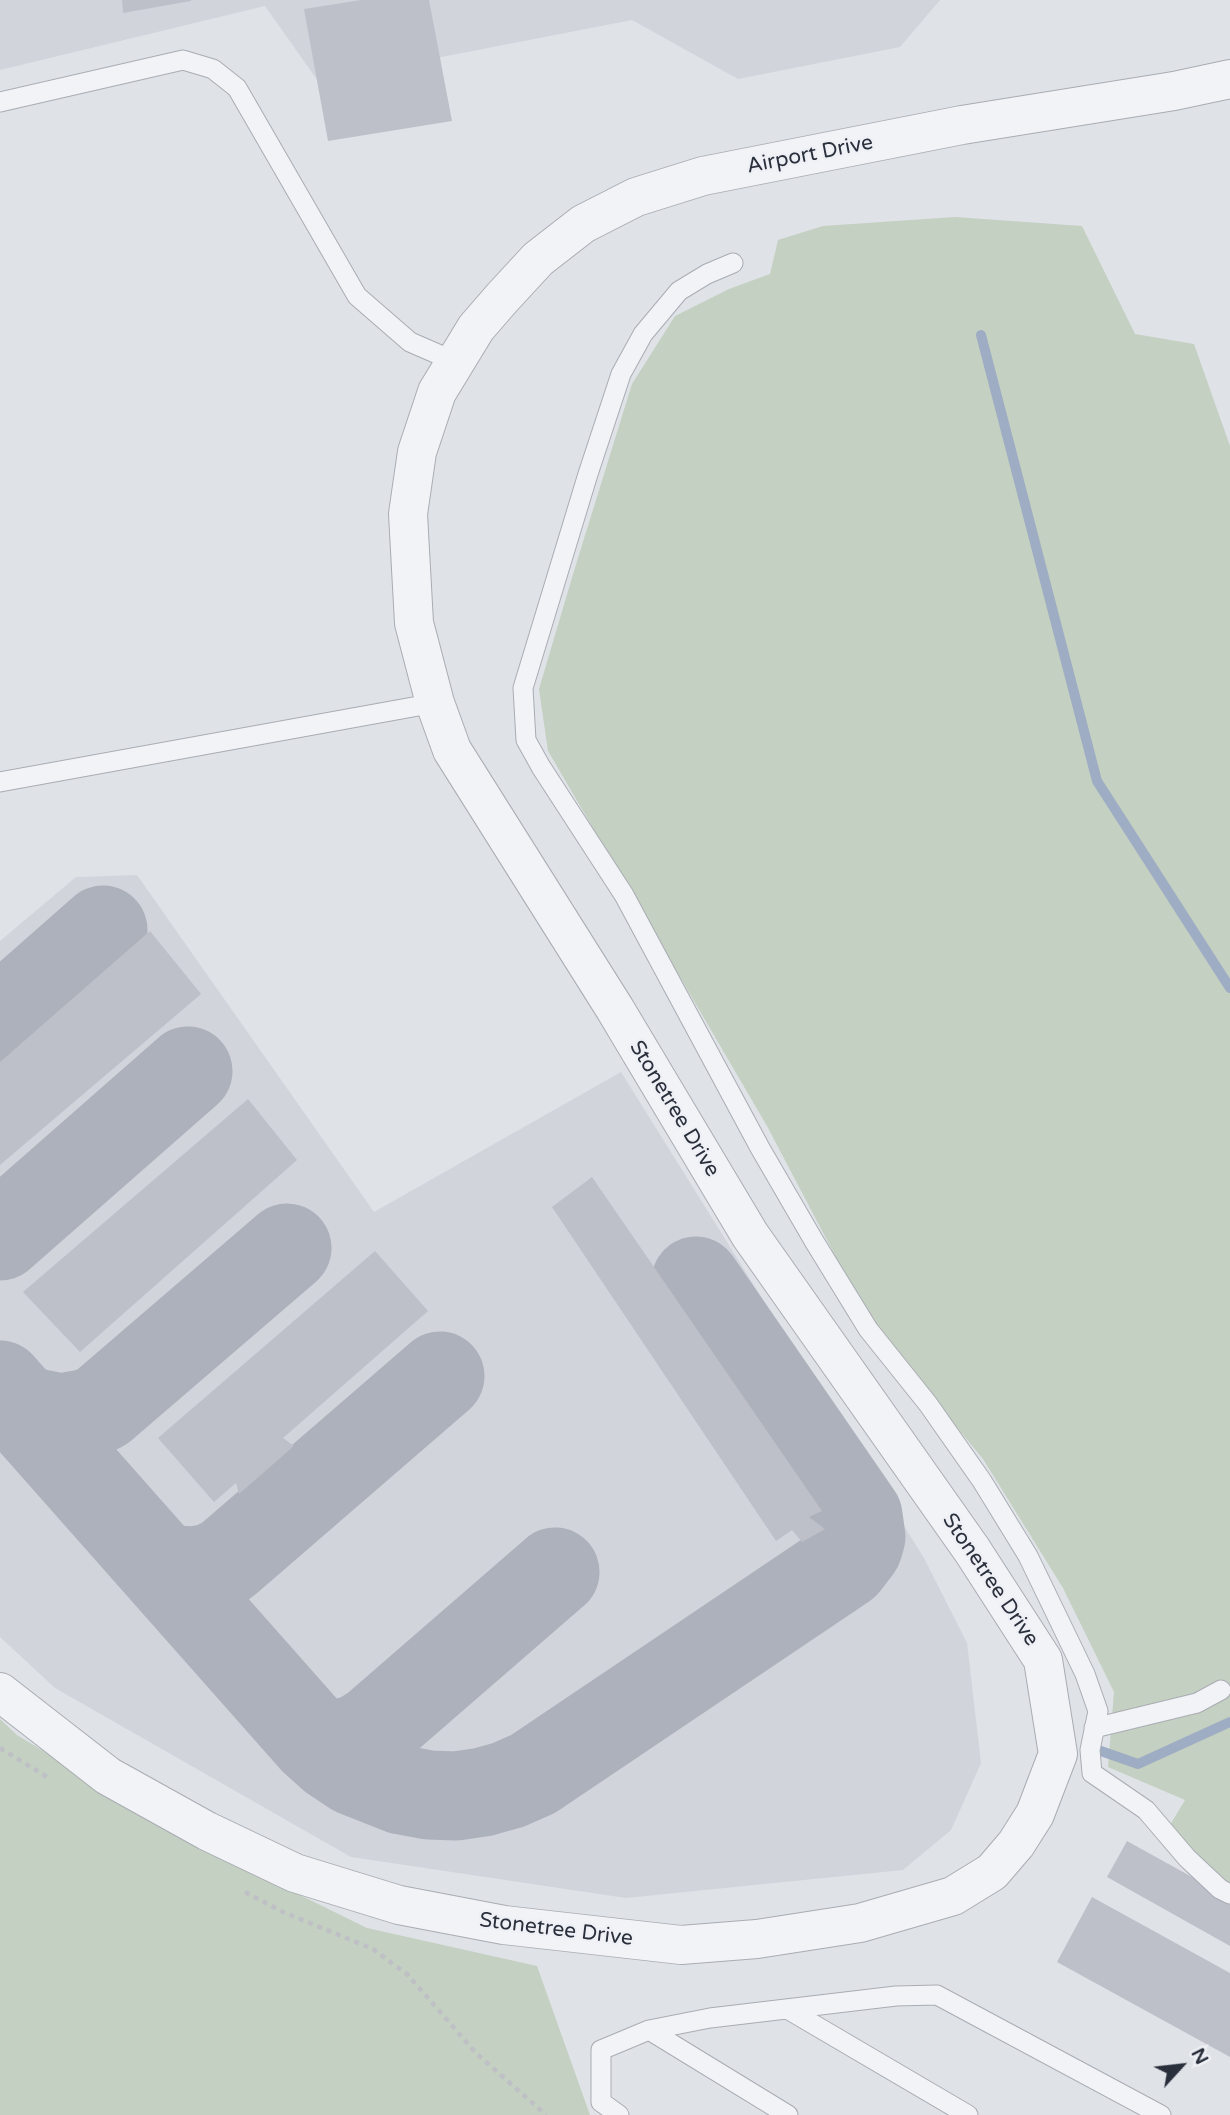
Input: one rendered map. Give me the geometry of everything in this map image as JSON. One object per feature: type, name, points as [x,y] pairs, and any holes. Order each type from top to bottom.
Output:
[{"type":"street","name":"Airport Drive","points":[[456,362],[476,328],[538,260],[583,224],[636,197],[716,173],[962,125],[1174,91],[1230,79]]},
{"type":"street","name":"Stonetree Drive","points":[[0,1692],[108,1776],[207,1832],[295,1873],[399,1905],[504,1925],[681,1945],[757,1939],[860,1923],[953,1896],[992,1872],[1016,1844],[1035,1814],[1058,1754],[1042,1660],[972,1550],[750,1235],[615,1009],[452,750],[435,703],[414,623],[408,514],[417,452],[437,392],[456,362]]},
{"type":"lane","points":[[0,102],[183,60],[213,69],[236,88],[357,296],[411,342],[456,362]]},
{"type":"lane","points":[[733,264],[707,274],[679,291],[643,334],[621,374],[523,688],[526,740],[624,895],[760,1148],[834,1274],[868,1329],[928,1404],[982,1481],[1028,1556],[1085,1674],[1098,1711],[1090,1750],[1093,1773],[1146,1810],[1188,1858],[1220,1889],[1230,1894]]},
{"type":"lane","points":[[0,782],[435,703]]},
{"type":"lane","points":[[1094,1728],[1198,1703],[1221,1690]]},
{"type":"lane","points":[[619,2115],[601,2102],[601,2050],[649,2030],[710,2018],[896,1996],[937,1996],[1161,2115]]},
{"type":"lane","points":[[789,2010],[968,2115]]},
{"type":"lane","points":[[649,2030],[788,2115]]},
{"type":"path","points":[[0,1748],[53,1780]]},
{"type":"path","points":[[237,1886],[283,1913],[373,1949],[407,1974],[476,2053],[546,2115]]},
{"type":"shaded area","points":[[0,0],[940,0],[900,47],[738,79],[632,20],[318,81],[265,6],[0,70]]},
{"type":"shaded area","points":[[137,875],[374,1212],[621,1072],[924,1558],[967,1643],[981,1763],[951,1830],[903,1870],[626,1898],[351,1857],[55,1688],[0,1637],[0,941],[76,877]]},
{"type":"green space","points":[[955,217],[1082,226],[1135,334],[1194,344],[1230,446],[1230,1888],[1170,1825],[1185,1800],[1108,1767],[1114,1692],[1063,1588],[983,1459],[871,1324],[767,1126],[548,751],[539,689],[632,384],[675,316],[729,289],[770,274],[778,240],[823,226]]},
{"type":"green space","points":[[0,1719],[17,1735],[198,1845],[367,1928],[537,1966],[590,2115],[0,2115]]},
{"type":"building","points":[[122,0],[191,0],[191,1],[123,13]]},
{"type":"building","points":[[361,0],[429,0],[452,121],[328,141],[304,9]]},
{"type":"building","points":[[150,931],[201,994],[0,1165],[0,1062]]},
{"type":"building","points":[[248,1099],[297,1160],[80,1352],[23,1292]]},
{"type":"building","points":[[592,1177],[822,1511],[809,1517],[825,1529],[802,1542],[792,1530],[776,1541],[552,1207]]},
{"type":"building","points":[[375,1251],[428,1311],[283,1438],[294,1446],[239,1494],[236,1483],[214,1502],[158,1438]]},
{"type":"building","points":[[1127,1841],[1230,1898],[1230,1946],[1107,1877]]},
{"type":"building","points":[[1092,1897],[1230,1973],[1230,2057],[1057,1962]]},
{"type":"waterway","points":[[981,335],[1097,781],[1230,988]]},
{"type":"waterway","points":[[1098,1750],[1138,1764],[1230,1722]]},
{"type":"taxiway","points":[[0,1021],[103,930]]},
{"type":"taxiway","points":[[0,1236],[188,1071]]},
{"type":"taxiway","points":[[17,1404],[30,1412],[60,1418],[89,1413],[102,1407],[287,1248]]},
{"type":"taxiway","points":[[0,1385],[314,1740],[333,1757],[354,1771],[402,1790],[456,1796],[483,1792],[533,1774],[845,1564],[858,1547],[861,1537],[858,1516],[696,1281]]},
{"type":"taxiway","points":[[159,1565],[193,1571],[226,1561],[440,1376]]},
{"type":"taxiway","points":[[314,1740],[336,1745],[360,1738],[374,1729],[555,1572]]}]
